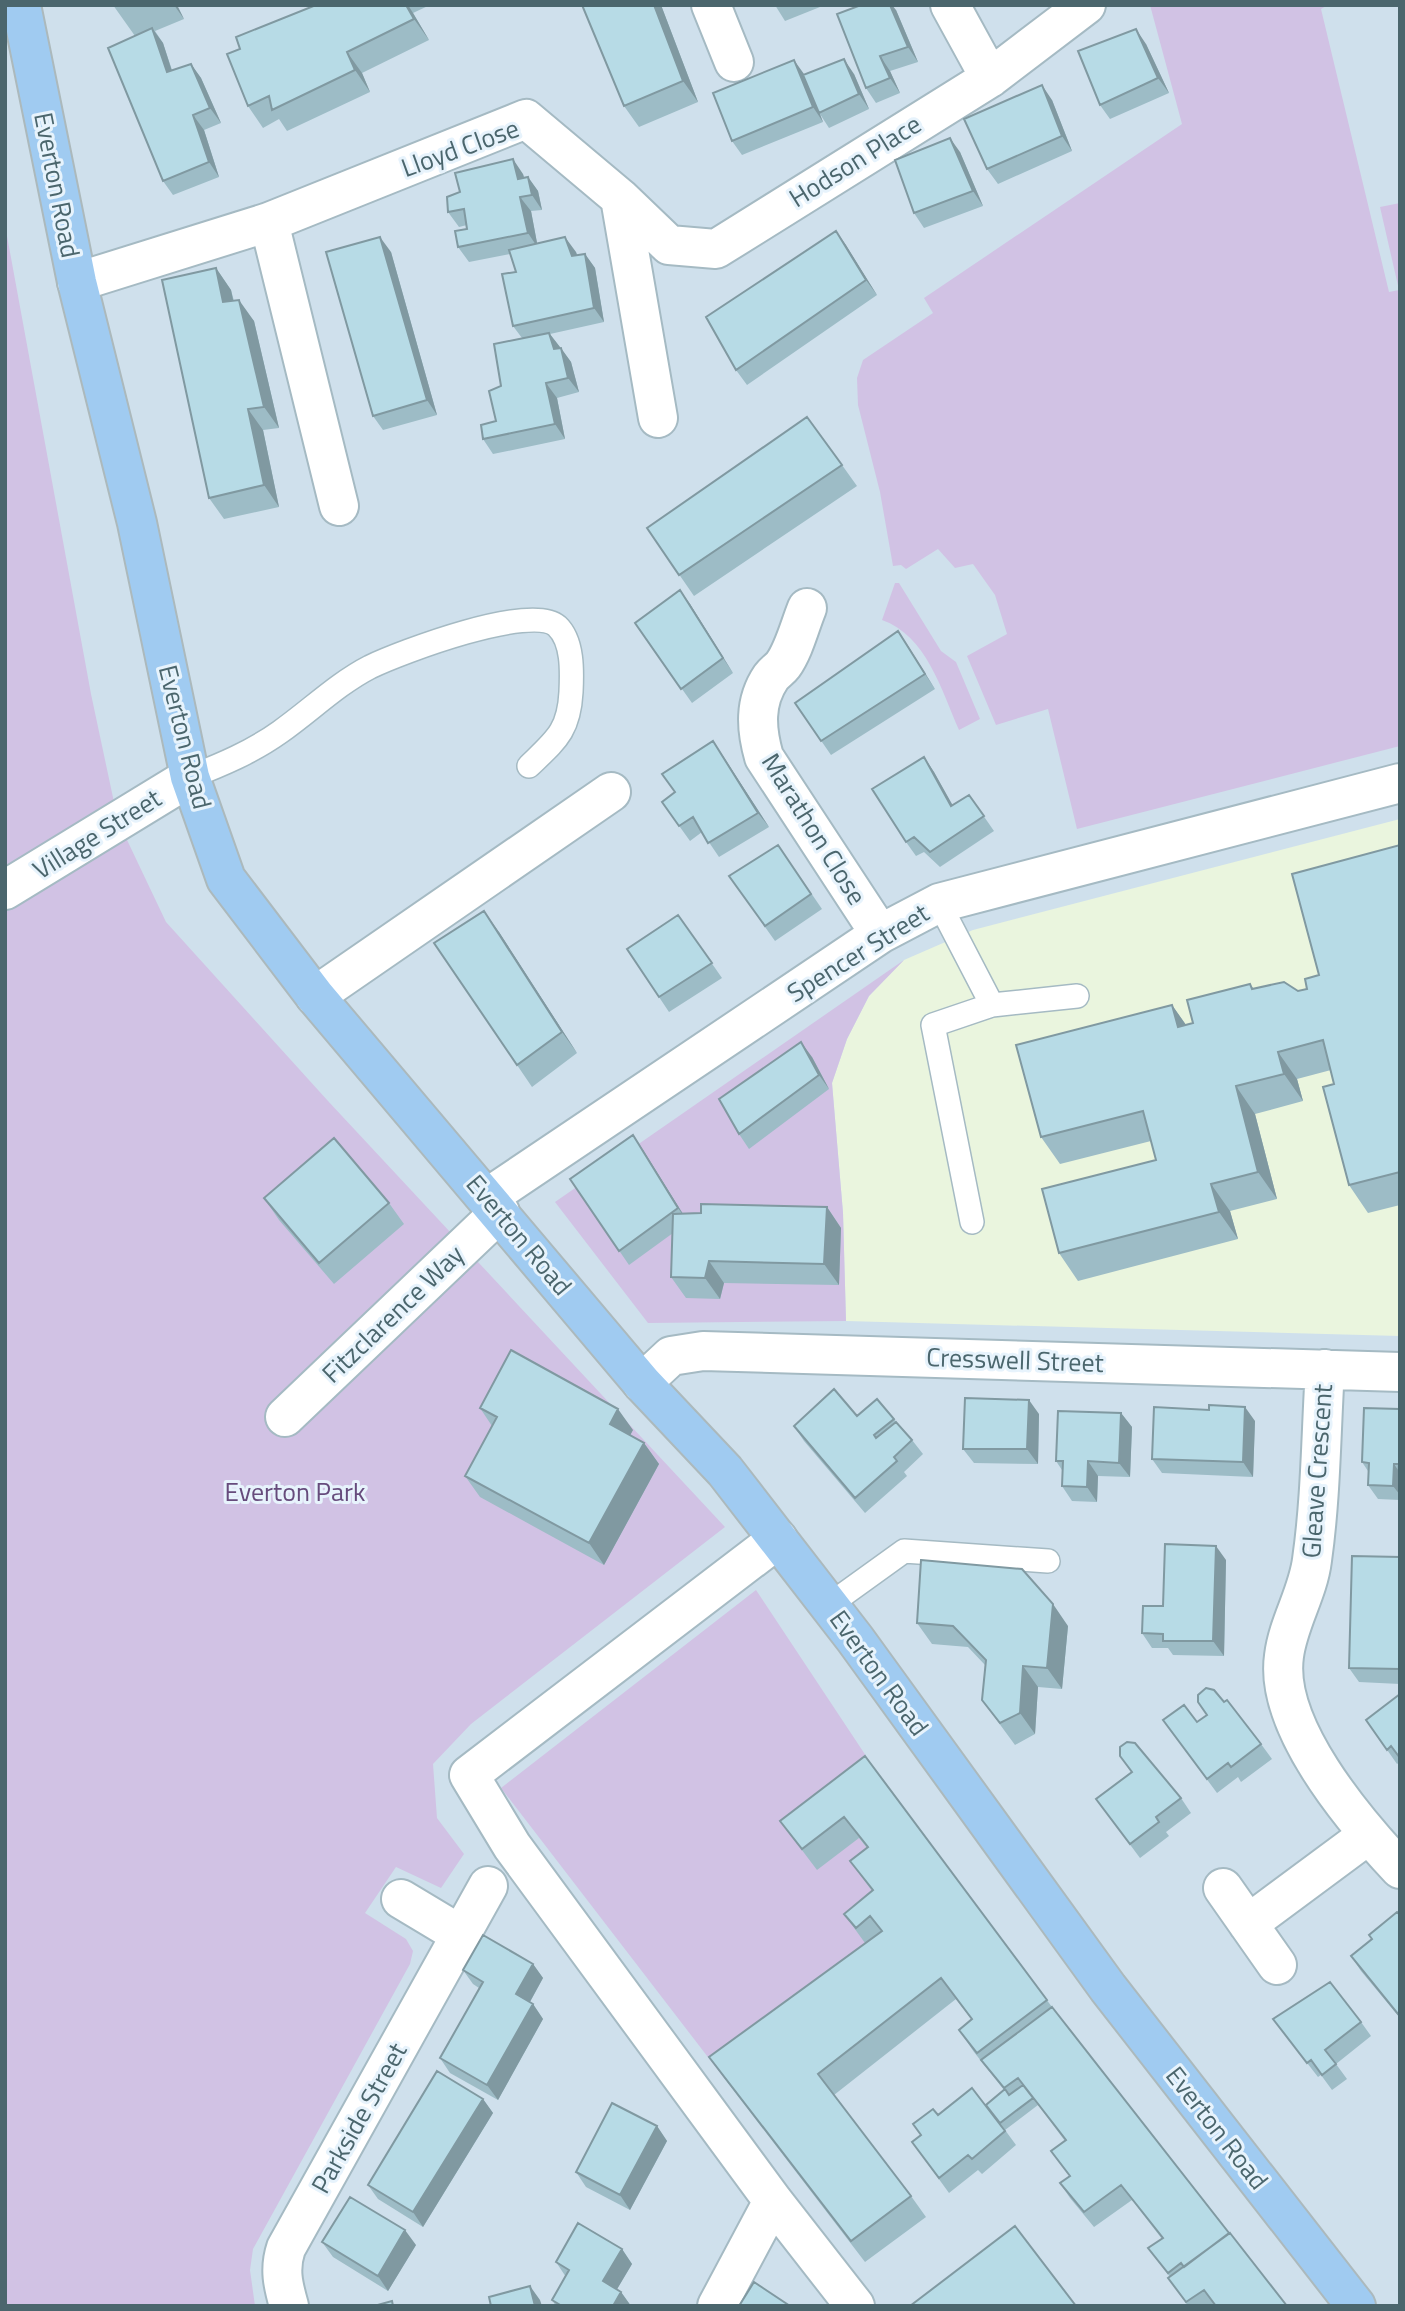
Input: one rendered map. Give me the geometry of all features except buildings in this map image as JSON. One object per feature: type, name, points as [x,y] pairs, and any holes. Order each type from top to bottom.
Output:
[{"type":"main road","name":"Everton Road","points":[[21,5],[77,282],[137,523],[190,777],[226,879],[315,996],[642,1383],[725,1471],[829,1605],[1108,1988],[1356,2306]]},
{"type":"street","points":[[711,5],[734,62]]},
{"type":"street","points":[[950,5],[990,78]]},
{"type":"street","name":"Hodson Place","points":[[620,198],[669,245],[716,249],[990,78],[1086,5]]},
{"type":"street","name":"Lloyd Close","points":[[77,282],[269,222],[526,119],[620,198]]},
{"type":"street","points":[[620,198],[658,418]]},
{"type":"street","points":[[269,222],[339,506]]},
{"type":"street","name":"Marathon Close","points":[[807,608],[784,664],[772,675],[763,692],[757,711],[757,734],[764,757],[880,934]]},
{"type":"street","name":"Village Street","points":[[5,890],[190,777]]},
{"type":"street","name":"Spencer Street","points":[[494,1205],[880,934],[939,903],[1400,783]]},
{"type":"street","points":[[315,996],[611,792]]},
{"type":"street","name":"Fitzclarence Way","points":[[285,1417],[494,1205]]},
{"type":"street","name":"Cresswell Street","points":[[642,1383],[671,1356],[703,1350],[1400,1372]]},
{"type":"street","name":"Gleave Crescent","points":[[1325,1369],[1312,1563],[1287,1637],[1284,1683],[1296,1729],[1368,1835],[1400,1869]]},
{"type":"street","points":[[778,1539],[468,1774],[512,1846],[773,2201],[855,2306]]},
{"type":"street","points":[[1248,1924],[1368,1835]]},
{"type":"street","name":"Parkside Street","points":[[289,2306],[282,2280],[281,2263],[286,2248],[488,1886]]},
{"type":"street","points":[[1223,1888],[1277,1965]]},
{"type":"street","points":[[401,1899],[461,1935]]},
{"type":"street","points":[[717,2306],[773,2201]]},
{"type":"lane","points":[[190,777],[234,760],[278,734],[368,668],[417,646],[518,620],[540,617],[557,626],[568,646],[572,673],[570,716],[560,737],[529,766]]},
{"type":"lane","points":[[939,903],[992,1005]]},
{"type":"lane","points":[[972,1222],[933,1025],[992,1005],[1077,996]]},
{"type":"lane","points":[[829,1605],[904,1551],[1048,1561]]},
{"type":"shaded area","points":[[5,5],[1400,5],[1400,2306],[5,2306]]},
{"type":"shaded area","points":[[1400,819],[1400,1336],[846,1321],[843,1213],[832,1083],[847,1039],[869,996],[904,960],[973,930]]},
{"type":"green space","points":[[1150,5],[1328,5],[1321,9],[1389,292],[1399,290],[1380,207],[1400,203],[1400,746],[1077,829],[1048,709],[996,725],[967,656],[1007,634],[995,595],[973,564],[955,568],[938,549],[906,569],[901,565],[893,566],[880,492],[858,405],[857,378],[863,360],[933,313],[924,298],[1182,124]]},
{"type":"green space","name":"Everton Park","points":[[5,225],[91,694],[118,821],[166,922],[328,1101],[725,1527],[471,1724],[433,1764],[437,1818],[464,1854],[441,1888],[396,1867],[365,1913],[406,1939],[413,1951],[410,1964],[253,2249],[250,2270],[255,2306],[5,2306]]},
{"type":"green space","points":[[895,583],[899,583],[941,651],[956,662],[980,719],[959,730],[939,682],[921,651],[897,627],[882,620]]},
{"type":"green space","points":[[904,960],[869,996],[847,1039],[832,1083],[843,1213],[846,1321],[648,1323],[555,1202]]},
{"type":"green space","points":[[756,1590],[880,1777],[859,1838],[883,1868],[897,1952],[724,2078],[501,1788]]}]
